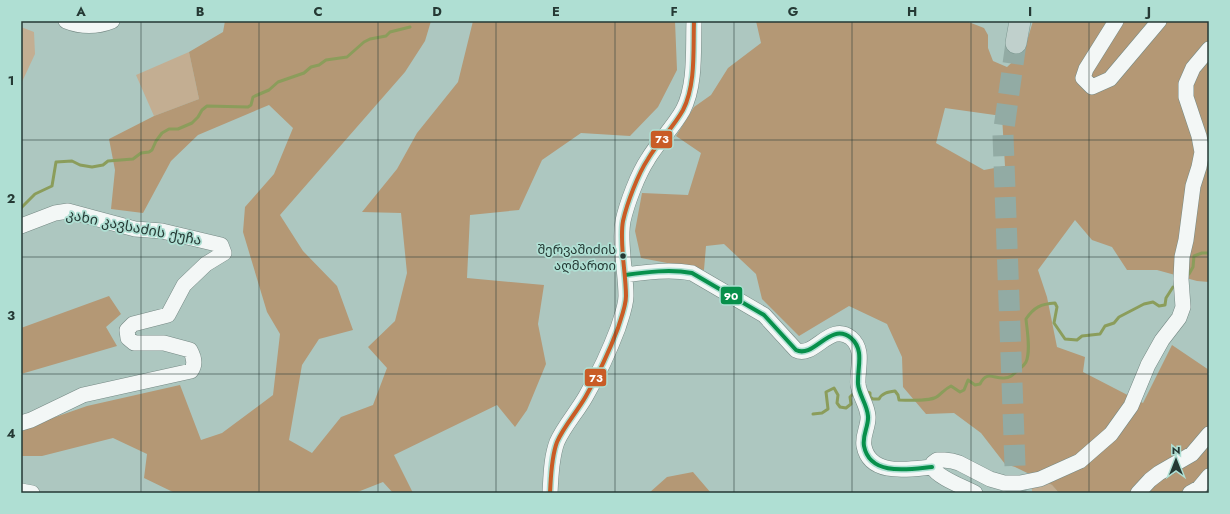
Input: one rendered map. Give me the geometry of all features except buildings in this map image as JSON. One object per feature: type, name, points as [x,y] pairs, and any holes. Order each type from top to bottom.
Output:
[{"type":"highway","points":[[1016,43],[1020,21]]},
{"type":"street","points":[[66,21],[88,26],[104,24],[112,21]]},
{"type":"street","points":[[550,493],[553,459],[557,443],[586,397],[603,364],[618,328],[626,298],[622,236],[623,221],[641,171],[648,158],[674,125],[688,99],[693,68],[694,21]]},
{"type":"street","points":[[1116,21],[1086,69],[1083,78],[1092,86],[1110,79],[1159,21]]},
{"type":"street","points":[[932,467],[933,463],[937,460],[944,460],[959,463],[990,479],[1004,483],[1020,483],[1040,479],[1080,461],[1111,434],[1132,406],[1148,365],[1162,340],[1179,318],[1183,307],[1181,279],[1182,257],[1186,240],[1188,212],[1202,152],[1200,136],[1186,97],[1186,84],[1193,68],[1209,49]]},
{"type":"street","name":"კახი კავსაძის ქუჩა","points":[[21,226],[55,213],[68,212],[135,229],[162,231],[221,245],[224,253],[206,264],[184,286],[168,315],[134,324],[127,330],[128,338],[134,343],[164,343],[190,350],[194,358],[191,371],[83,395],[21,424]]},
{"type":"street","points":[[625,275],[667,270],[692,273],[764,315],[796,350],[802,352],[808,351],[834,334],[843,334],[851,338],[856,345],[860,356],[858,384],[868,417],[864,434],[864,446],[869,457],[879,466],[889,469],[932,467]]},
{"type":"street","points":[[1138,493],[1159,473],[1192,454],[1209,434]]},
{"type":"street","points":[[932,467],[941,475],[975,493]]},
{"type":"street","points":[[1190,493],[1199,488],[1209,476]]},
{"type":"street","points":[[21,491],[32,493]]},
{"type":"shaded area","points":[[225,21],[431,21],[425,41],[405,72],[280,215],[303,251],[337,286],[353,330],[319,339],[302,365],[289,440],[312,453],[341,417],[373,405],[387,368],[368,347],[395,321],[407,273],[401,213],[362,212],[397,169],[417,133],[458,82],[473,21],[675,21],[677,70],[658,107],[630,136],[581,133],[542,160],[519,210],[470,215],[467,278],[544,285],[538,324],[546,364],[527,410],[515,427],[497,405],[394,455],[413,493],[393,493],[383,482],[355,493],[175,493],[144,478],[147,454],[113,438],[42,456],[21,456],[21,429],[87,406],[180,385],[201,440],[222,433],[273,395],[280,334],[267,312],[243,232],[245,207],[274,174],[293,128],[269,105],[198,135],[171,161],[143,213],[111,209],[115,170],[109,139],[154,116],[199,99],[189,52],[223,32]]},
{"type":"shaded area","points":[[756,21],[966,21],[984,28],[988,35],[988,48],[993,61],[1007,67],[1024,51],[1033,21],[1209,21],[1209,282],[1197,281],[1157,270],[1127,270],[1112,247],[1092,240],[1075,220],[1038,270],[1047,297],[1057,347],[1085,357],[1083,372],[1143,403],[1172,345],[1209,370],[1209,488],[1201,493],[1059,493],[1052,485],[1015,467],[1005,464],[981,433],[954,413],[926,414],[903,387],[902,357],[887,324],[849,306],[799,336],[762,299],[756,274],[724,244],[706,246],[704,270],[641,258],[635,231],[642,193],[688,195],[701,153],[676,136],[694,107],[711,95],[728,68],[761,43]],"holes":[[[945,108],[1002,116],[1005,166],[984,170],[936,143]]]},
{"type":"shaded area","points":[[21,27],[34,32],[35,54],[21,84]]},
{"type":"shaded area","points":[[189,52],[199,99],[154,116],[136,75]]},
{"type":"shaded area","points":[[109,296],[121,314],[106,327],[117,346],[21,374],[21,328]]},
{"type":"shaded area","points":[[693,472],[711,493],[649,493],[667,477]]},
{"type":"shaded area","points":[[1032,475],[1052,485],[1059,493],[1032,493]]},
{"type":"waterway","points":[[21,208],[35,194],[52,186],[56,162],[72,161],[80,165],[92,167],[103,165],[108,161],[133,159],[141,153],[152,150],[162,133],[169,129],[178,129],[192,123],[207,106],[248,107],[251,105],[253,97],[269,90],[278,82],[304,73],[311,67],[319,65],[326,60],[347,57],[364,42],[370,39],[386,36],[390,32],[410,27]]},
{"type":"waterway","points":[[1189,274],[1193,267],[1194,256],[1202,253],[1209,253]]},
{"type":"waterway","points":[[864,391],[870,393],[870,397],[873,399],[879,399],[884,394],[895,391],[899,400],[925,400],[935,398],[951,386],[960,392],[964,390],[968,380],[975,385],[980,384],[985,377],[988,376],[1000,378],[1011,376],[1026,362],[1028,352],[1026,319],[1038,307],[1055,303],[1057,307],[1054,323],[1065,339],[1077,340],[1082,336],[1100,334],[1105,326],[1114,323],[1119,317],[1144,304],[1153,302],[1159,306],[1165,305],[1166,298],[1173,287]]},
{"type":"waterway","points":[[813,414],[822,413],[828,409],[826,392],[834,388],[838,395],[837,403],[840,407],[846,408],[851,404],[850,397],[855,392]]},
{"type":"tunnel","points":[[1016,43],[1003,135],[1016,493]]},
{"type":"transit line","name":"73","points":[[550,493],[552,461],[557,442],[563,430],[579,408],[599,372],[615,337],[623,312],[626,296],[622,248],[623,221],[640,172],[656,147],[679,117],[687,100],[693,67],[694,21]]},
{"type":"transit line","name":"90","points":[[625,275],[667,271],[692,273],[764,315],[796,350],[809,350],[836,334],[843,334],[851,338],[858,348],[858,384],[868,416],[864,442],[868,456],[874,463],[882,467],[892,469],[932,467]]},
{"type":"place","name":"შერვაშიძის აღმართი","points":[[623,256]]}]
